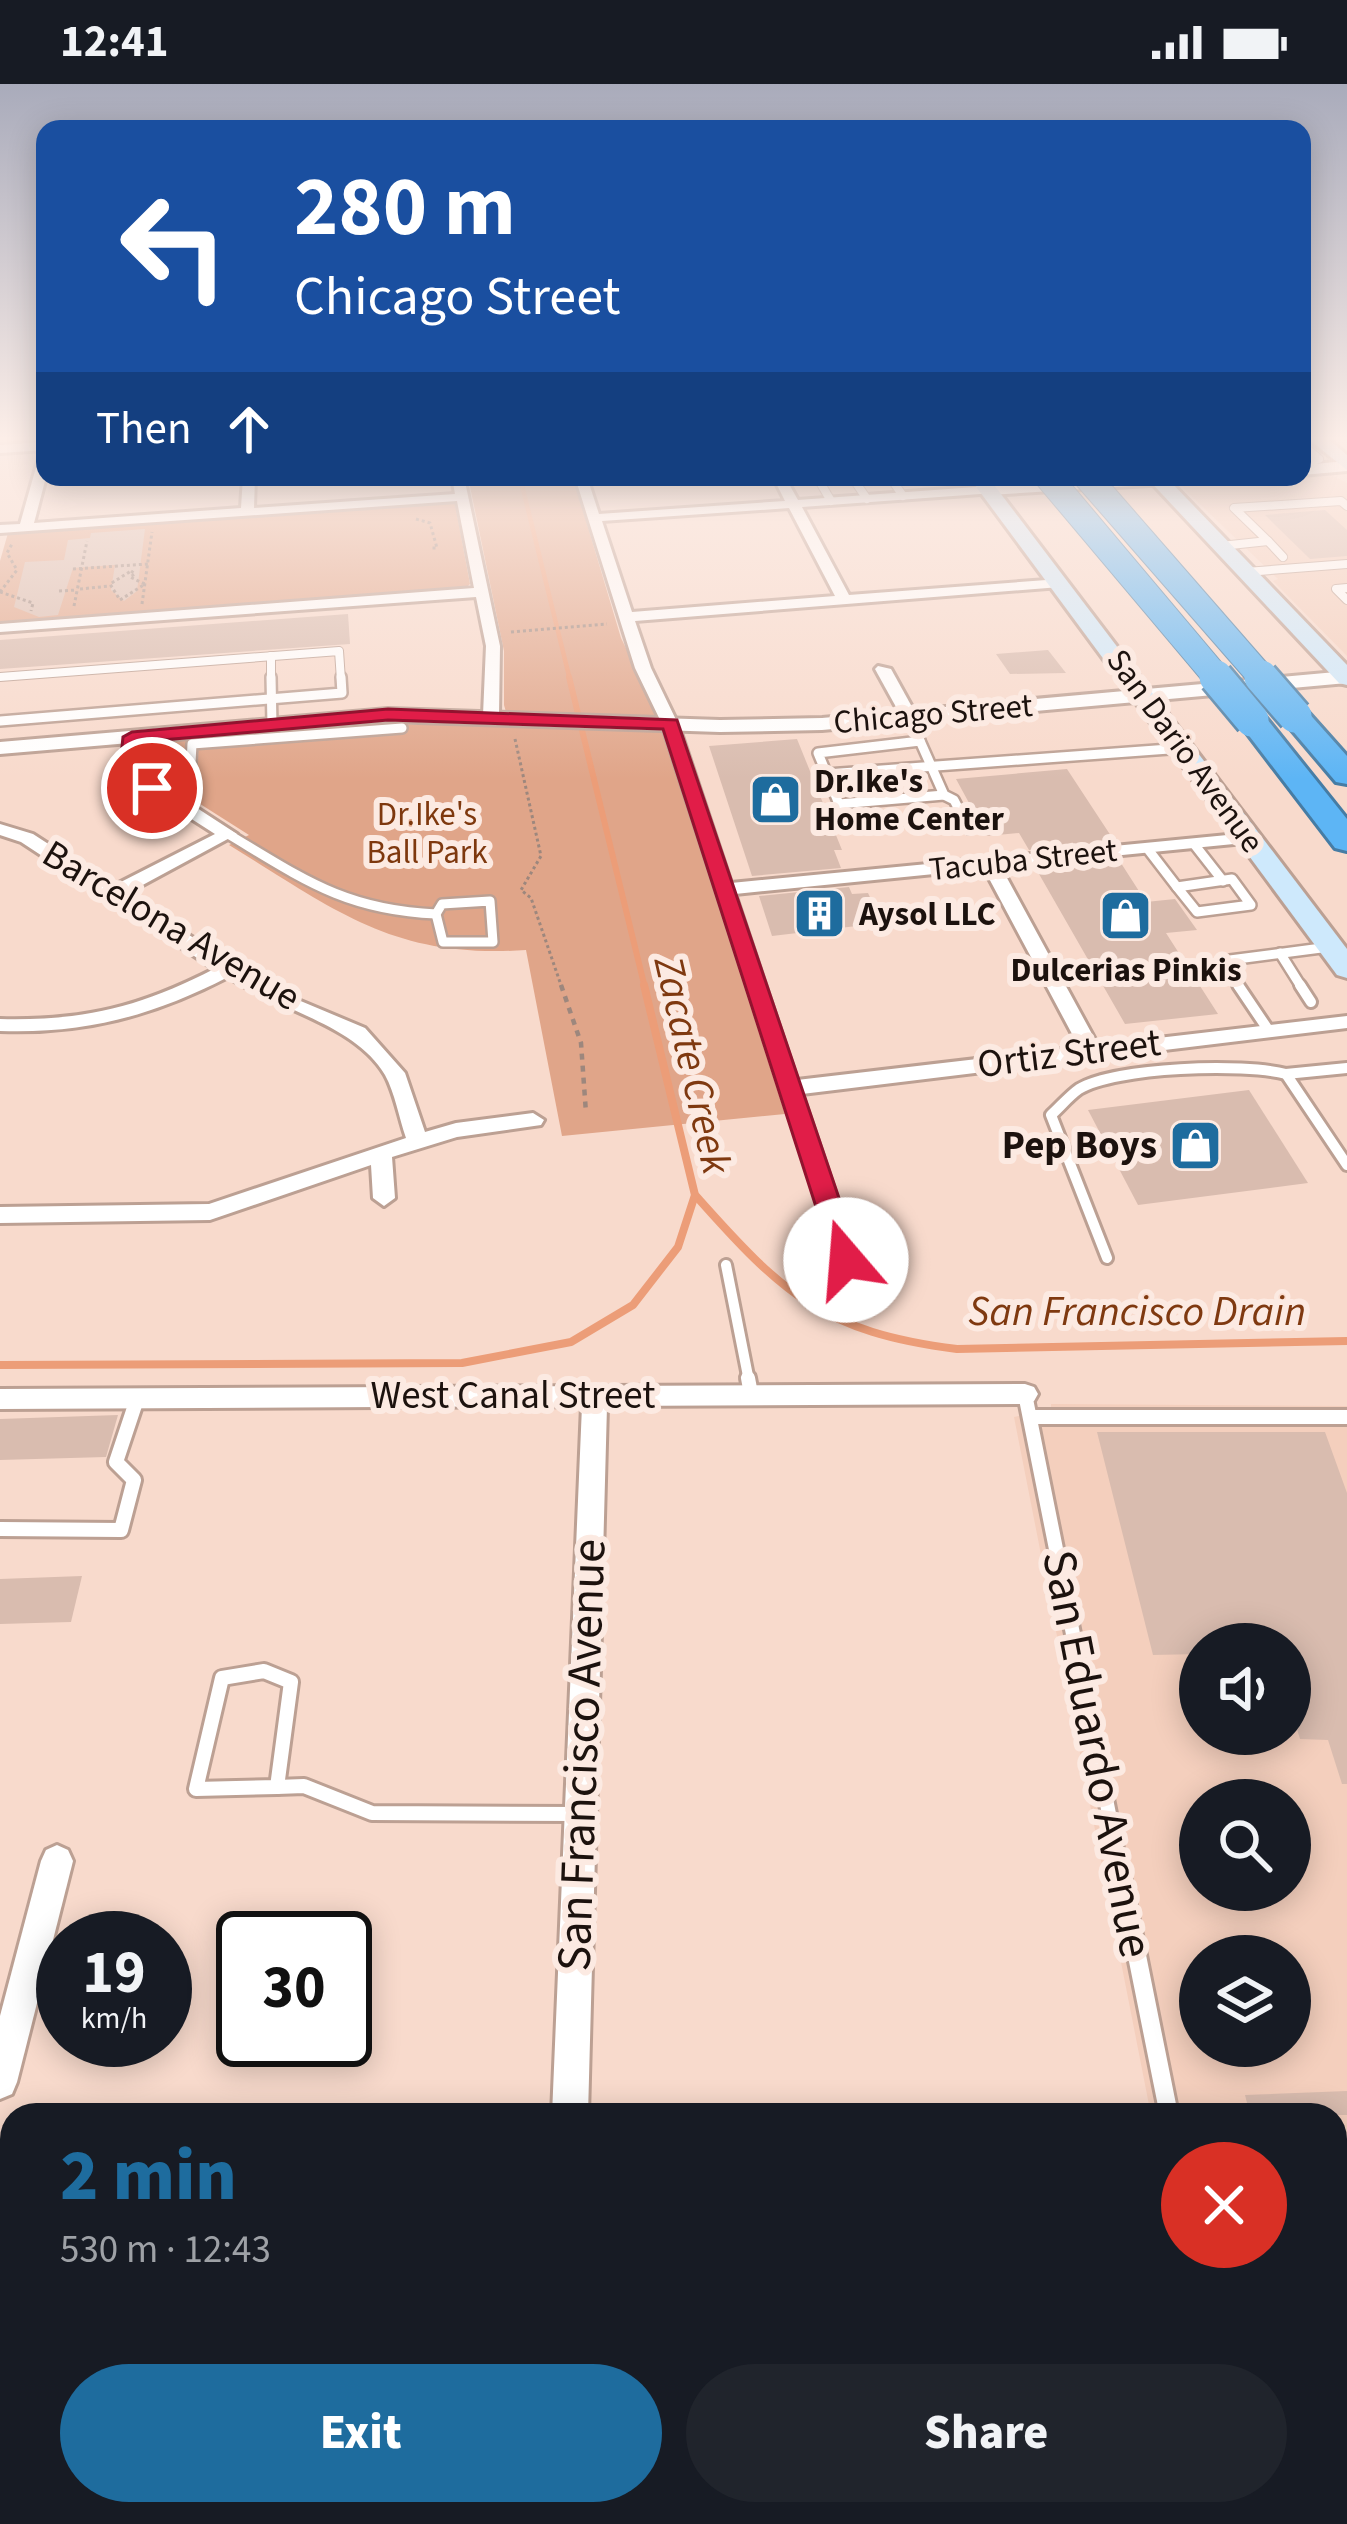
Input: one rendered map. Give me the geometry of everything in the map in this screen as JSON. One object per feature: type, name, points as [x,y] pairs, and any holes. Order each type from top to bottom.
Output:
[{"type":"highway","points":[[1111,552],[1347,841]]},
{"type":"highway","points":[[1152,552],[1347,775]]},
{"type":"highway","points":[[1321,810],[1347,854]]},
{"type":"main road","name":"San Dario Avenue","points":[[1036,552],[1339,958]]},
{"type":"main road","points":[[1227,552],[1347,677]]},
{"type":"street","points":[[472,552],[493,646],[491,715]]},
{"type":"street","points":[[602,552],[619,620],[670,724],[846,1260]]},
{"type":"street","points":[[819,552],[844,599]]},
{"type":"street","points":[[619,620],[1060,583]]},
{"type":"street","points":[[0,628],[480,592]]},
{"type":"street","points":[[884,669],[909,716]]},
{"type":"street","name":"Chicago Street","points":[[0,748],[388,715],[491,715],[516,725],[769,726],[1347,677]]},
{"type":"street","points":[[132,737],[129,766],[152,788],[228,835]]},
{"type":"street","name":"Barcelona Avenue","points":[[1,829],[27,838],[114,892],[265,993],[331,1017],[380,1052],[395,1073],[417,1139]]},
{"type":"street","points":[[114,892],[228,835]]},
{"type":"street","name":"Tacuba Street","points":[[725,889],[1249,838]]},
{"type":"street","points":[[990,864],[1090,1051]]},
{"type":"street","points":[[0,1025],[92,1024],[149,1011],[229,969]]},
{"type":"street","name":"Ortiz Street","points":[[791,1088],[1347,1022]]},
{"type":"street","points":[[0,1215],[210,1212],[417,1139],[533,1120]]},
{"type":"street","points":[[381,1153],[384,1198]]},
{"type":"street","name":"West Canal Street","points":[[0,1400],[751,1394],[1028,1405]]},
{"type":"street","name":"San Francisco Avenue","points":[[570,2103],[595,1395]]},
{"type":"street","points":[[0,2082],[9,2010],[57,1861]]},
{"type":"lane","points":[[1278,552],[1283,557]]},
{"type":"lane","points":[[1246,572],[1347,564]]},
{"type":"lane","points":[[1347,588],[1336,589],[1347,600]]},
{"type":"lane","points":[[0,721],[342,694],[339,651],[1,680]]},
{"type":"lane","points":[[271,656],[272,725]]},
{"type":"lane","points":[[909,716],[944,795]]},
{"type":"lane","points":[[152,788],[190,781],[193,744],[402,728]]},
{"type":"lane","points":[[920,741],[818,753],[839,804],[944,795],[954,800],[969,829]]},
{"type":"lane","points":[[826,774],[1183,748]]},
{"type":"lane","points":[[228,835],[332,896],[392,912],[436,914]]},
{"type":"lane","points":[[1194,844],[1223,880]]},
{"type":"lane","points":[[1147,848],[1177,887],[1197,912],[1252,904],[1232,879],[1177,887]]},
{"type":"lane","points":[[490,901],[494,942],[443,942],[436,914],[442,904],[490,901]]},
{"type":"lane","points":[[1269,1031],[1222,961],[1280,953],[1339,958]]},
{"type":"lane","points":[[1280,953],[1311,1002]]},
{"type":"lane","points":[[1107,1258],[1051,1115],[1067,1097],[1082,1087],[1218,1066],[1261,1065],[1286,1074],[1347,1068]]},
{"type":"lane","points":[[1286,1074],[1347,1166]]},
{"type":"lane","points":[[726,1265],[751,1394]]},
{"type":"lane","points":[[0,1529],[121,1530],[134,1480],[116,1462],[137,1399]]},
{"type":"lane","points":[[1028,1405],[1345,1421]]},
{"type":"lane","name":"San Eduardo Avenue","points":[[1028,1405],[1167,2103]]},
{"type":"lane","points":[[277,1787],[291,1682],[264,1671],[222,1678],[196,1789],[277,1787],[304,1786],[372,1813],[580,1814]]},
{"type":"path","points":[[73,612],[85,552]]},
{"type":"path","points":[[150,552],[142,606],[152,604]]},
{"type":"path","points":[[73,569],[148,564]]},
{"type":"path","points":[[59,591],[110,586],[131,571],[130,577],[145,584]]},
{"type":"path","points":[[110,586],[121,594],[145,584]]},
{"type":"path","points":[[1,592],[33,603],[27,615]]},
{"type":"path","points":[[60,602],[75,601]]},
{"type":"path","points":[[503,632],[619,620]]},
{"type":"path","points":[[516,725],[541,856],[521,890],[531,898],[581,1043],[586,1113]]},
{"type":"shaded area","points":[[1250,552],[1347,552],[1347,656],[1273,581],[1278,579]]},
{"type":"shaded area","points":[[1051,1404],[1347,1406],[1347,2103],[1149,2103],[1014,1417],[1051,1410]]},
{"type":"green space","points":[[3,552],[464,552],[470,584],[465,589],[0,626]]},
{"type":"green space","name":"Dr.Ike's Ball Park","points":[[483,552],[595,552],[621,638],[653,703],[785,1114],[562,1136],[526,950],[439,947],[368,926],[229,845],[249,835],[145,769],[143,750],[156,743],[384,724],[510,726],[504,705],[504,651]]},
{"type":"building","points":[[66,552],[142,552],[137,591],[124,601],[111,590],[115,565],[73,568],[58,615],[39,617],[14,607],[25,562],[64,560]]},
{"type":"building","points":[[1303,552],[1347,552],[1347,556],[1310,559]]},
{"type":"building","points":[[348,614],[350,644],[0,669],[0,640]]},
{"type":"building","points":[[1048,650],[1066,673],[1010,674],[996,654]]},
{"type":"building","name":"Dr.Ike's Home Center","points":[[797,739],[842,850],[834,850],[841,868],[752,876],[709,746]]},
{"type":"building","points":[[1067,769],[1111,836],[1104,837],[1107,842],[1029,850],[1019,833],[987,836],[956,779]]},
{"type":"building","points":[[1119,860],[1146,902],[1175,899],[1197,930],[1166,933],[1218,1014],[1125,1024],[1039,874],[1040,868]]},
{"type":"building","name":"Aysol LLC","points":[[849,887],[852,894],[868,893],[882,923],[772,936],[759,896]]},
{"type":"building","name":"Pep Boys","points":[[1249,1090],[1308,1183],[1138,1205],[1088,1110]]},
{"type":"building","points":[[118,1415],[106,1457],[0,1460],[0,1419]]},
{"type":"building","points":[[1097,1432],[1325,1432],[1347,1493],[1347,1784],[1342,1784],[1328,1740],[1311,1739],[1311,1623],[1179,1623],[1179,1654],[1153,1655]]},
{"type":"building","points":[[82,1576],[71,1622],[0,1624],[0,1579]]},
{"type":"building","points":[[1347,2091],[1347,2103],[1247,2103],[1245,2095]]},
{"type":"waterway","name":"Zacate Creek","points":[[538,552],[570,680]]},
{"type":"waterway","name":"Zacate Creek","points":[[569,677],[645,988]]},
{"type":"waterway","name":"Zacate Creek","points":[[0,1365],[462,1363],[571,1342],[633,1305],[678,1247],[695,1195],[644,985]]},
{"type":"waterway","name":"San Francisco Drain","points":[[696,1196],[755,1259],[809,1303],[838,1319],[911,1342],[957,1349],[1347,1341]]},
{"type":"place","name":"Dr.Ike's Home Center","points":[[775,800]]},
{"type":"place","name":"Aysol LLC","points":[[820,914]]},
{"type":"place","name":"Dulcerias Pinkis","points":[[1126,916]]},
{"type":"place","name":"Pep Boys","points":[[1196,1146]]},
{"type":"route","points":[[152,788],[129,766],[132,737],[388,715],[670,724],[846,1260]]}]
